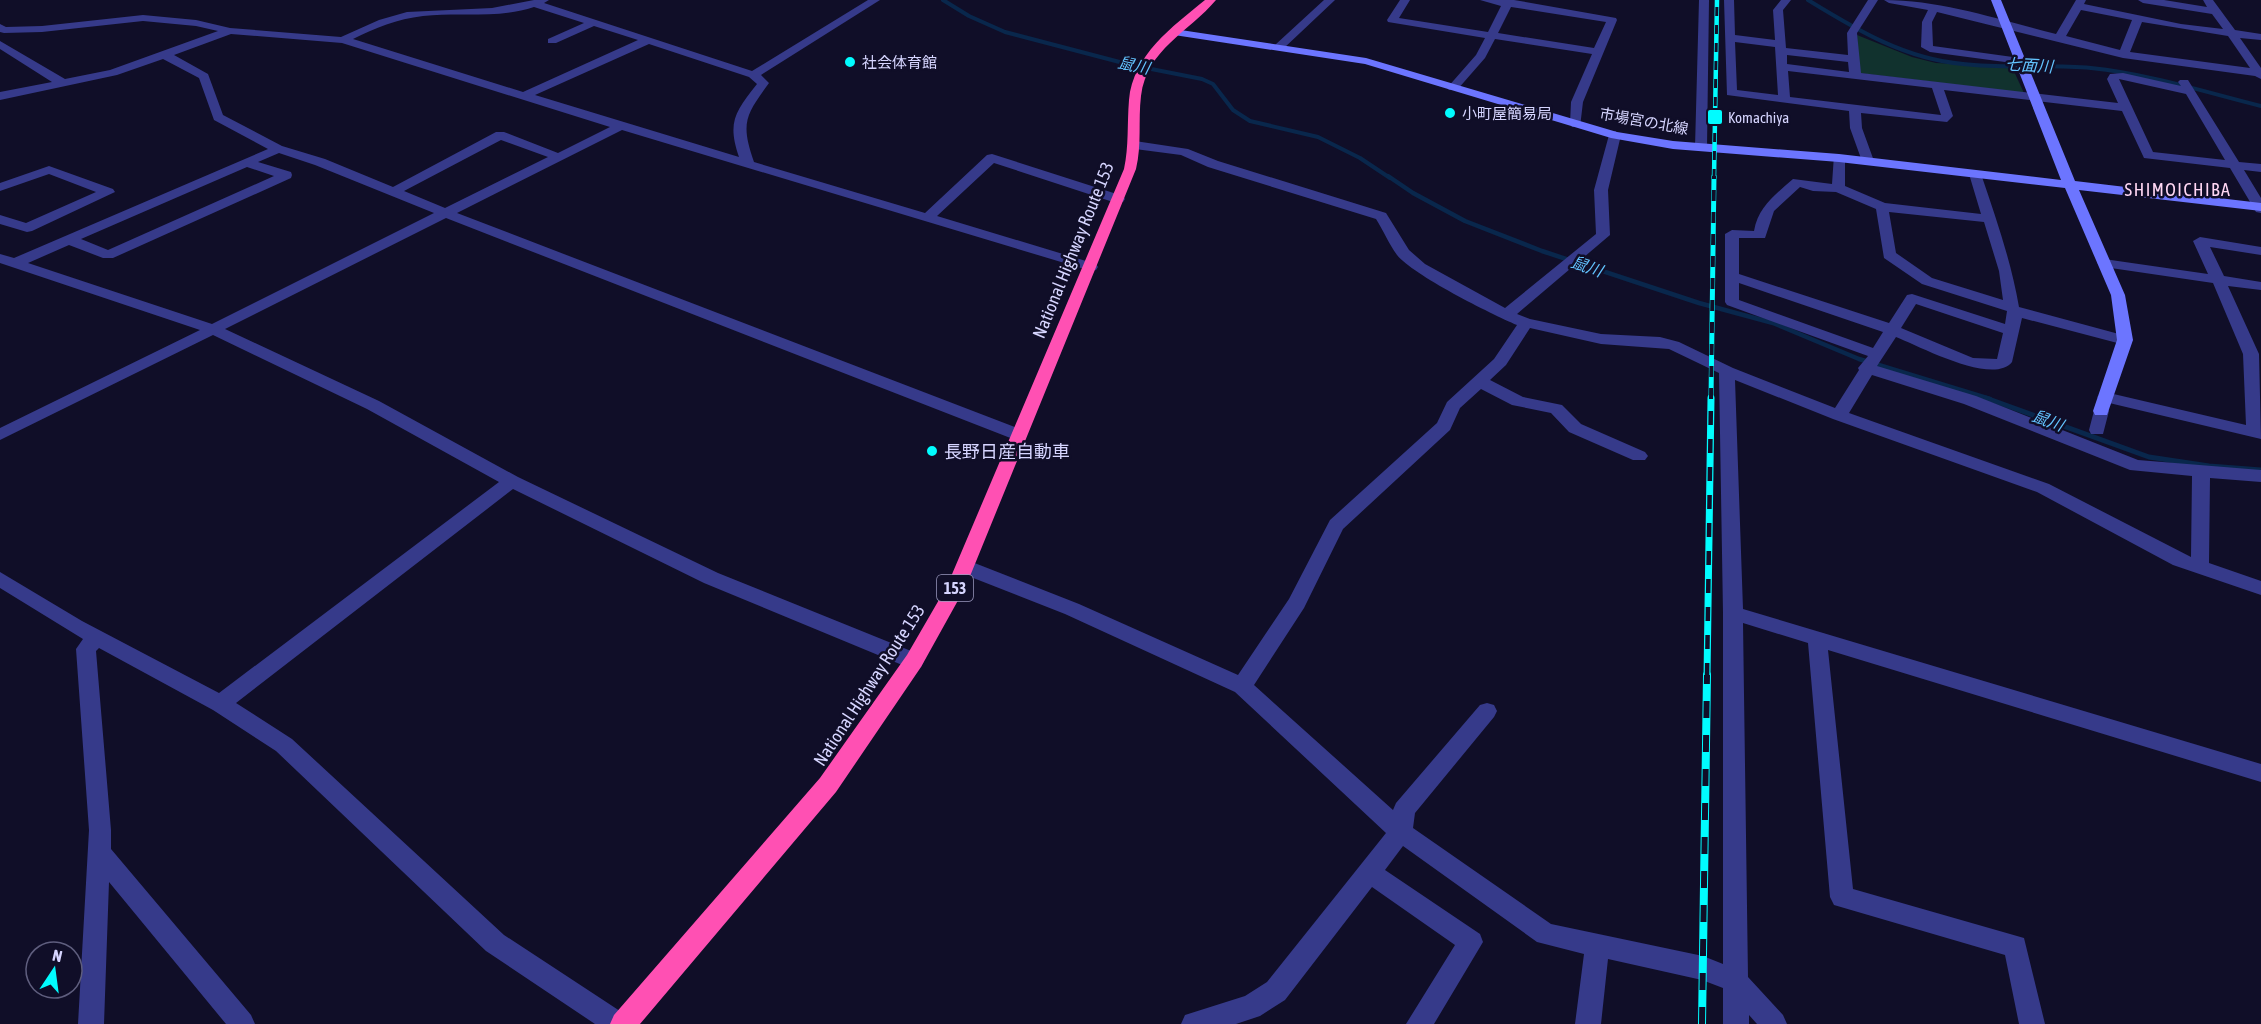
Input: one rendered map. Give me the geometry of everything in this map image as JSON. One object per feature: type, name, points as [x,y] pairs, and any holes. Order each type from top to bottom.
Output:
[{"type":"highway","name":"National Highway Route 153","points":[[623,1024],[828,785],[914,661],[965,567],[1130,169],[1135,145],[1134,118],[1137,87],[1145,68],[1174,32],[1211,0]]},
{"type":"street","points":[[753,75],[875,0]]},
{"type":"street","points":[[1279,47],[1330,0]]},
{"type":"street","points":[[1405,0],[1392,20],[1598,52]]},
{"type":"street","points":[[1485,0],[1612,20],[1576,102],[1576,124]]},
{"type":"street","points":[[1701,147],[1704,0]]},
{"type":"street","points":[[1729,0],[1731,93],[1943,119],[1947,116],[1937,86]]},
{"type":"street","points":[[1784,100],[1778,10],[1786,0]]},
{"type":"street","points":[[1855,76],[1854,28],[1873,0]]},
{"type":"street","points":[[1889,0],[1934,8],[2123,55],[2260,75]]},
{"type":"street","points":[[1996,0],[2070,185],[2118,296],[2125,340],[2103,404],[2097,430]]},
{"type":"street","points":[[2143,0],[2216,11]]},
{"type":"street","points":[[2208,0],[2260,75]]},
{"type":"street","points":[[343,39],[405,15],[498,13],[539,2],[753,75],[764,83],[740,113],[738,135],[748,164]]},
{"type":"street","points":[[1453,88],[1481,56],[1508,2]]},
{"type":"street","points":[[2060,39],[2080,3],[2138,19],[2261,37]]},
{"type":"street","points":[[1934,8],[1927,22],[1927,47],[1929,49],[2021,64]]},
{"type":"street","points":[[1,30],[42,29],[143,18],[196,23],[230,31],[343,39],[621,126],[1090,267]]},
{"type":"street","points":[[2123,55],[2138,19]]},
{"type":"street","points":[[552,41],[595,22]]},
{"type":"street","points":[[0,96],[113,73],[230,31]]},
{"type":"street","name":"市場宮の北線","points":[[1174,32],[1366,62],[1615,135],[1673,145],[1868,161],[2261,208]]},
{"type":"street","points":[[1729,38],[1853,59]]},
{"type":"street","points":[[526,95],[648,40]]},
{"type":"street","points":[[0,44],[64,84]]},
{"type":"street","points":[[165,55],[204,76],[218,117],[278,149],[320,162],[445,213],[1019,435]]},
{"type":"street","points":[[2172,63],[2261,208]]},
{"type":"street","points":[[1782,67],[2126,108]]},
{"type":"street","points":[[2188,89],[2114,76],[2112,79],[2148,155],[2261,168]]},
{"type":"street","points":[[1855,109],[1856,128],[1868,161]]},
{"type":"street","points":[[0,435],[621,126]]},
{"type":"street","points":[[393,192],[500,135],[558,157]]},
{"type":"street","points":[[1506,315],[1603,235],[1601,190],[1615,135]]},
{"type":"street","points":[[1135,145],[1184,152],[1213,164],[1380,216],[1403,253],[1420,267],[1506,315],[1526,323],[1601,339],[1660,342],[1674,345],[1727,371],[1839,415],[2043,488],[2180,560],[2261,588]]},
{"type":"street","points":[[8,261],[70,240],[278,149]]},
{"type":"street","points":[[927,218],[992,158],[1118,199]]},
{"type":"street","points":[[1838,188],[1839,158]]},
{"type":"street","points":[[70,240],[108,255],[286,175],[247,163]]},
{"type":"street","points":[[0,187],[49,170],[108,192],[27,228],[0,219]]},
{"type":"street","points":[[1732,276],[1893,330],[1970,362],[1997,365],[2004,362],[2014,310],[2006,272],[1975,174]]},
{"type":"street","points":[[1990,219],[1882,207],[1838,188],[1813,187],[1798,182],[1773,203],[1762,217],[1760,236],[1732,234],[1732,302],[2136,466],[2261,476]]},
{"type":"street","points":[[1882,207],[1889,255],[1927,281],[2014,310],[2125,340]]},
{"type":"street","points":[[2103,404],[2258,433],[2251,354],[2220,281],[2200,242],[2261,251]]},
{"type":"street","points":[[8,261],[213,329],[373,405],[512,482],[711,578],[914,661]]},
{"type":"street","points":[[2104,262],[2261,286]]},
{"type":"street","points":[[1839,415],[1912,298],[2011,331]]},
{"type":"street","points":[[1242,686],[1297,603],[1336,525],[1444,426],[1453,406],[1500,362],[1526,323]]},
{"type":"street","points":[[1727,371],[1733,613],[1736,1024]]},
{"type":"street","points":[[1480,382],[1518,401],[1556,409],[1575,428],[1639,456]]},
{"type":"street","points":[[2200,567],[2201,471]]},
{"type":"street","points":[[219,704],[512,482]]},
{"type":"street","points":[[965,567],[1072,609],[1242,686],[1401,832],[1546,934],[1703,968],[1735,981],[1774,1024]]},
{"type":"street","points":[[0,579],[96,637],[219,704],[284,745],[495,943],[617,1024]]},
{"type":"street","points":[[1733,613],[2261,773]]},
{"type":"street","points":[[91,1024],[100,830],[86,649],[96,637]]},
{"type":"street","points":[[1817,638],[1842,897],[2015,946],[2032,1024]]},
{"type":"street","points":[[1194,1024],[1251,1007],[1276,991],[1401,832],[1404,810],[1487,711]]},
{"type":"street","points":[[99,852],[242,1024]]},
{"type":"street","points":[[1369,872],[1471,942],[1419,1024]]},
{"type":"street","points":[[1588,1024],[1597,946]]},
{"type":"green space","points":[[1857,35],[1912,57],[1936,63],[2012,67],[2024,93],[1859,73]]},
{"type":"waterway","name":"鼠川","points":[[943,0],[969,16],[1005,32],[1131,65],[1202,79],[1213,84],[1233,110],[1250,121],[1318,137],[1360,158],[1390,178]]},
{"type":"waterway","name":"七面川","points":[[1808,0],[1882,41],[1921,56],[1942,61],[1995,66],[2075,67],[2113,71],[2177,84],[2261,106]]},
{"type":"waterway","name":"鼠川","points":[[1388,176],[1413,193],[1465,221],[1542,251],[1699,303],[1773,323],[1859,359],[1990,399]]},
{"type":"waterway","name":"鼠川","points":[[1986,398],[2149,457],[2209,466],[2261,470]]},
{"type":"railway","points":[[1714,178],[1717,0]]},
{"type":"railway","points":[[1711,399],[1714,176]]},
{"type":"railway","points":[[1707,677],[1711,398]]},
{"type":"railway","points":[[1702,1024],[1707,675]]},
{"type":"place","name":"社会体育館","points":[[850,62]]},
{"type":"place","name":"小町屋簡易局","points":[[1450,113]]},
{"type":"place","name":"Komachiya","points":[[1715,117]]},
{"type":"place","name":"長野日産自動車","points":[[932,451]]},
{"type":"district","name":"SHIMOICHIBA","points":[[2178,189]]}]
